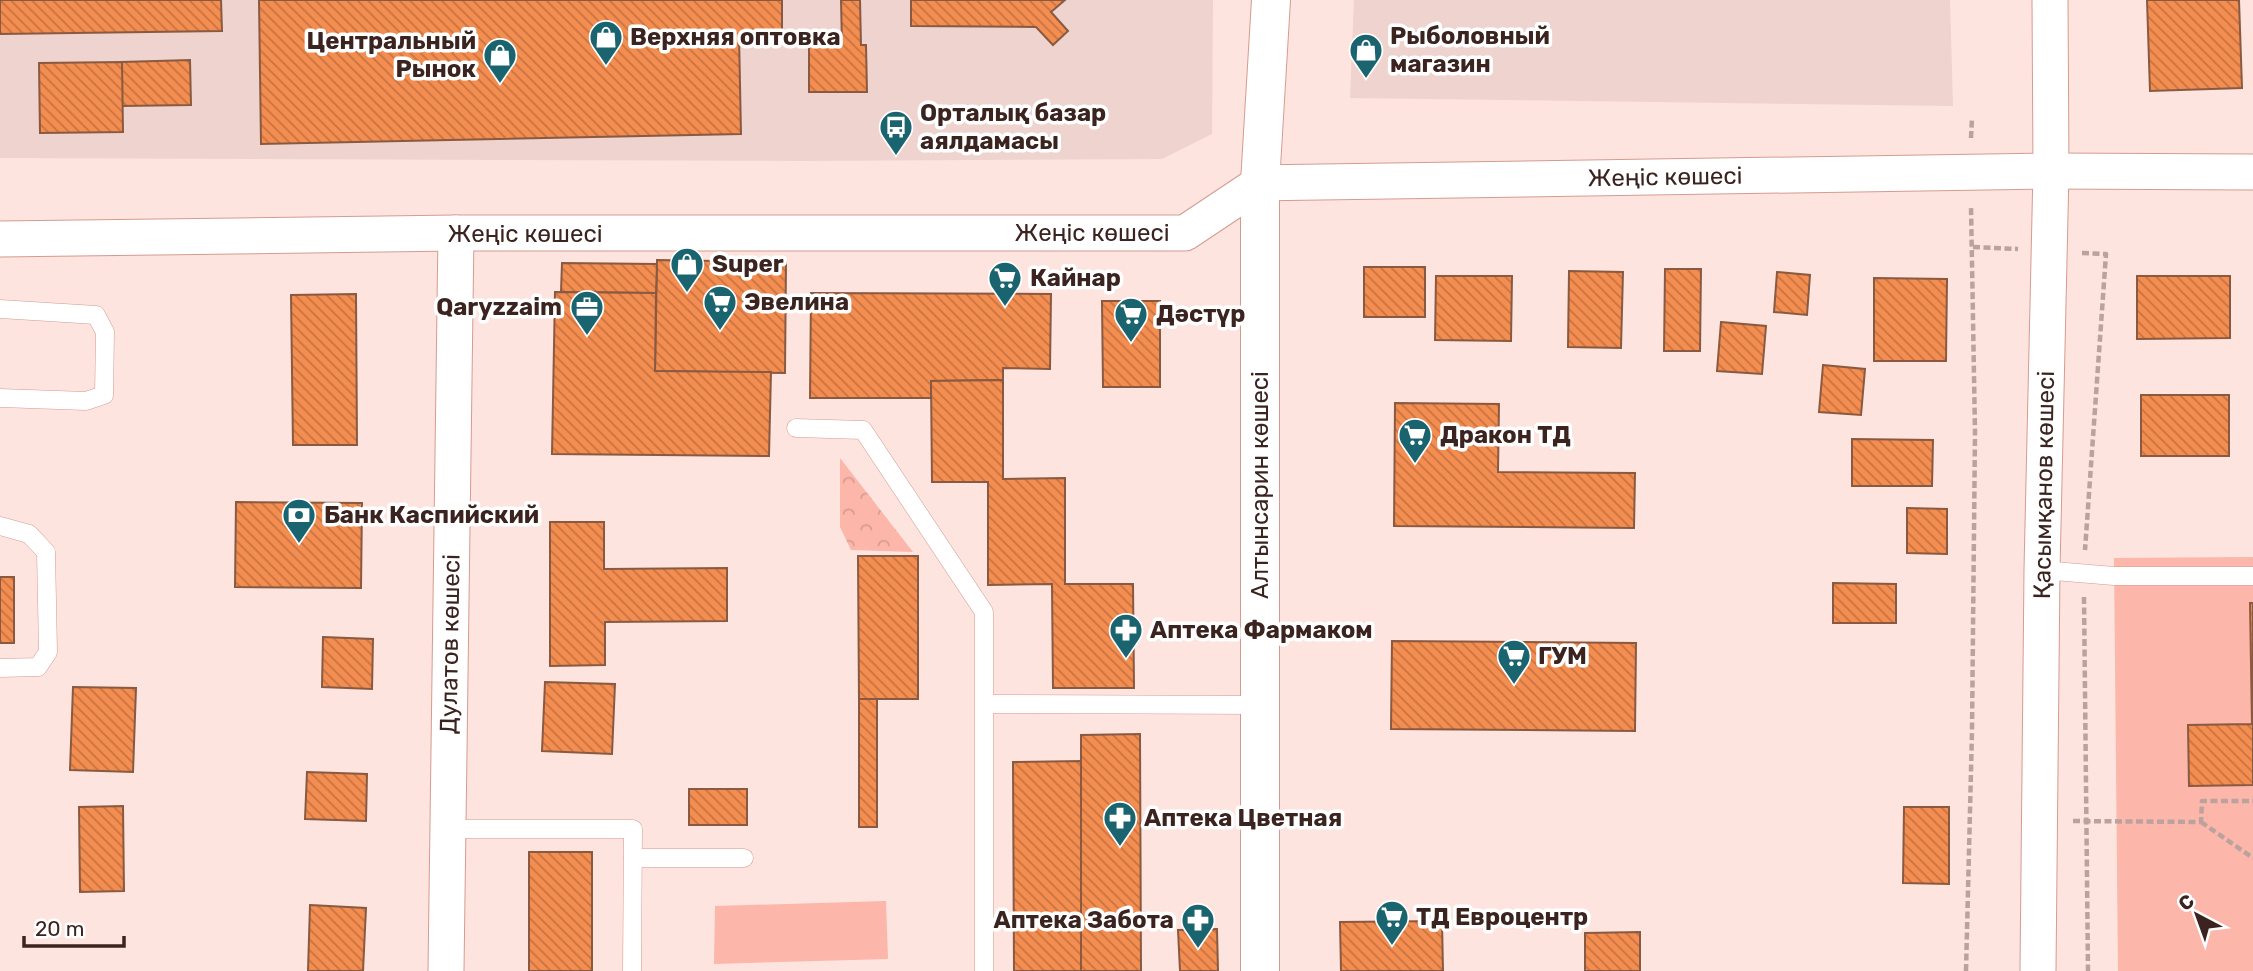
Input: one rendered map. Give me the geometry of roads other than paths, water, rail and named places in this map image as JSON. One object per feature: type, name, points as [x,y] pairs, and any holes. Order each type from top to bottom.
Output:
[{"type":"street","name":"Алтынсарин көшесі","points":[[1260,971],[1260,183],[1271,0]]},
{"type":"street","name":"Қасымқанов көшесі","points":[[2038,971],[2042,570],[2051,171],[2050,0]]},
{"type":"street","name":"Жеңіс көшесі","points":[[0,239],[456,233],[1185,233],[1260,183],[2051,171],[2253,172]]},
{"type":"street","name":"Дулатов көшесі","points":[[446,971],[456,233]]},
{"type":"lane","points":[[0,398],[86,401],[104,396],[105,332],[96,315],[1,305]]},
{"type":"lane","points":[[796,428],[863,430],[984,612],[984,971]]},
{"type":"lane","points":[[0,526],[29,534],[46,552],[48,652],[38,667],[0,668]]},
{"type":"lane","points":[[2042,570],[2114,576],[2253,576]]},
{"type":"lane","points":[[985,705],[1259,705]]},
{"type":"lane","points":[[447,829],[633,829],[632,971]]},
{"type":"lane","points":[[632,858],[744,858]]},
{"type":"place","name":"Верхняя оптовка","points":[[606,67]]},
{"type":"place","name":"Рыболовный магазин","points":[[1366,80]]},
{"type":"place","name":"Центральный Рынок","points":[[500,85]]},
{"type":"place","name":"Орталық базар аялдамасы","points":[[896,157]]},
{"type":"place","name":"Super","points":[[687,294]]},
{"type":"place","name":"Кайнар","points":[[1005,308]]},
{"type":"place","name":"Эвелина","points":[[720,332]]},
{"type":"place","name":"Qaryzzaim","points":[[587,337]]},
{"type":"place","name":"Дәстүр","points":[[1131,344]]},
{"type":"place","name":"Дракон ТД","points":[[1415,465]]},
{"type":"place","name":"Банк Каспийский","points":[[299,545]]},
{"type":"place","name":"Аптека Фармаком","points":[[1126,660]]},
{"type":"place","name":"ГУМ","points":[[1514,686]]},
{"type":"place","name":"Аптека Цветная","points":[[1120,848]]},
{"type":"place","name":"ТД Евроцентр","points":[[1392,947]]},
{"type":"place","name":"Аптека Забота","points":[[1198,950]]}]
